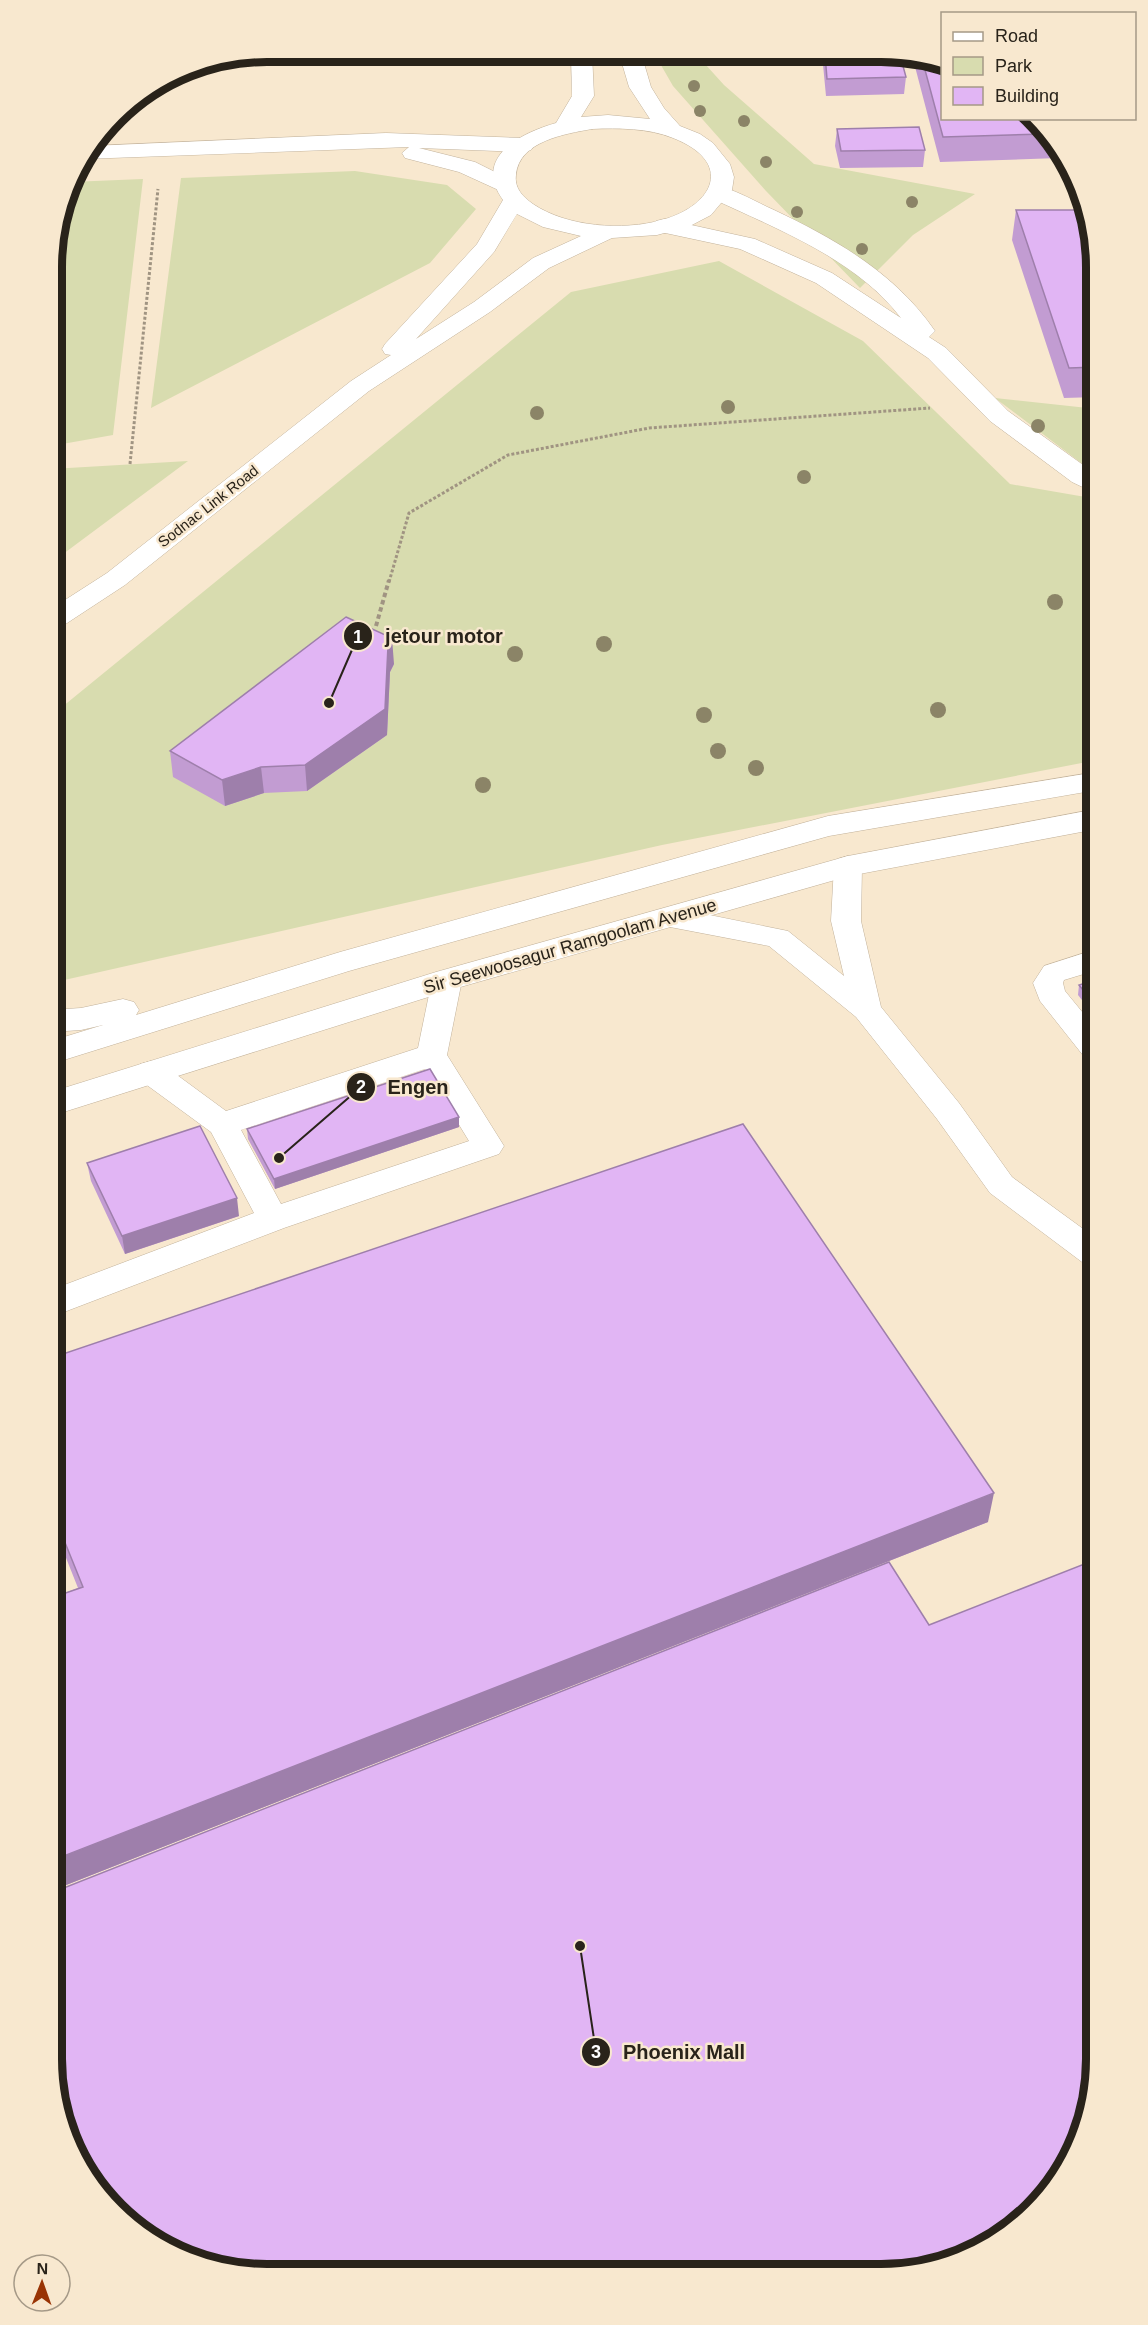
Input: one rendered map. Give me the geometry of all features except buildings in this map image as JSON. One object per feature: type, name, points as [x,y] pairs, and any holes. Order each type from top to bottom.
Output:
[{"type":"main road","points":[[565,127],[583,96],[581,62]]},
{"type":"main road","points":[[632,62],[644,99],[673,130]]},
{"type":"main road","points":[[97,153],[340,142],[410,140],[523,145],[541,135],[565,127],[592,122],[620,122],[647,124],[673,130],[694,140],[711,151],[721,165],[724,179],[719,193],[707,207],[688,218],[664,226],[636,231],[607,232],[578,229],[530,213],[509,193],[467,167],[415,154],[340,142]]},
{"type":"main road","name":"Sodnac Link Road","points":[[360,386],[486,247],[509,193],[504,172],[510,158],[523,145]]},
{"type":"main road","points":[[719,193],[798,231],[872,275],[911,312],[937,353]]},
{"type":"main road","points":[[664,226],[747,244],[824,278],[937,353],[999,416],[1087,480]]},
{"type":"main road","name":"Sodnac Link Road","points":[[62,614],[116,579],[360,386],[482,307],[541,263],[607,232]]},
{"type":"main road","points":[[62,1050],[340,963],[828,826],[1087,783]]},
{"type":"main road","name":"Sir Seewoosagur Ramgoolam Avenue","points":[[62,1100],[447,980],[848,866],[1087,821]]},
{"type":"main road","points":[[62,1020],[81,1019],[340,963]]},
{"type":"lane","points":[[848,866],[846,921],[867,1010]]},
{"type":"lane","points":[[670,917],[778,938],[867,1010],[948,1111],[1001,1185],[1086,1248]]},
{"type":"lane","points":[[1087,962],[1054,973],[1048,983],[1051,994],[1087,1038]]},
{"type":"lane","points":[[62,1300],[273,1219],[488,1146],[432,1055],[447,980]]},
{"type":"lane","points":[[222,1124],[432,1055]]},
{"type":"lane","points":[[151,1072],[222,1124],[273,1219]]},
{"type":"path","points":[[130,464],[162,150]]},
{"type":"path","points":[[376,626],[409,513],[508,455],[649,428],[832,413],[988,405]]},
{"type":"green space","points":[[659,62],[703,62],[724,85],[814,164],[975,194],[913,235],[860,288],[766,191],[673,86]]},
{"type":"green space","points":[[355,171],[447,185],[476,209],[430,263],[151,408],[181,178]]},
{"type":"green space","points":[[143,179],[113,435],[62,444],[62,253],[68,213],[80,182]]},
{"type":"green space","points":[[719,261],[863,341],[1010,484],[1087,497],[1087,762],[662,845],[62,981],[62,707],[571,292]]},
{"type":"green space","points":[[995,398],[1087,408],[1087,467]]},
{"type":"green space","points":[[188,461],[62,555],[62,468]]},
{"type":"place","name":"jetour motor","points":[[329,703]]},
{"type":"place","name":"Engen","points":[[279,1158]]},
{"type":"place","name":"Phoenix Mall","points":[[580,1946]]}]
